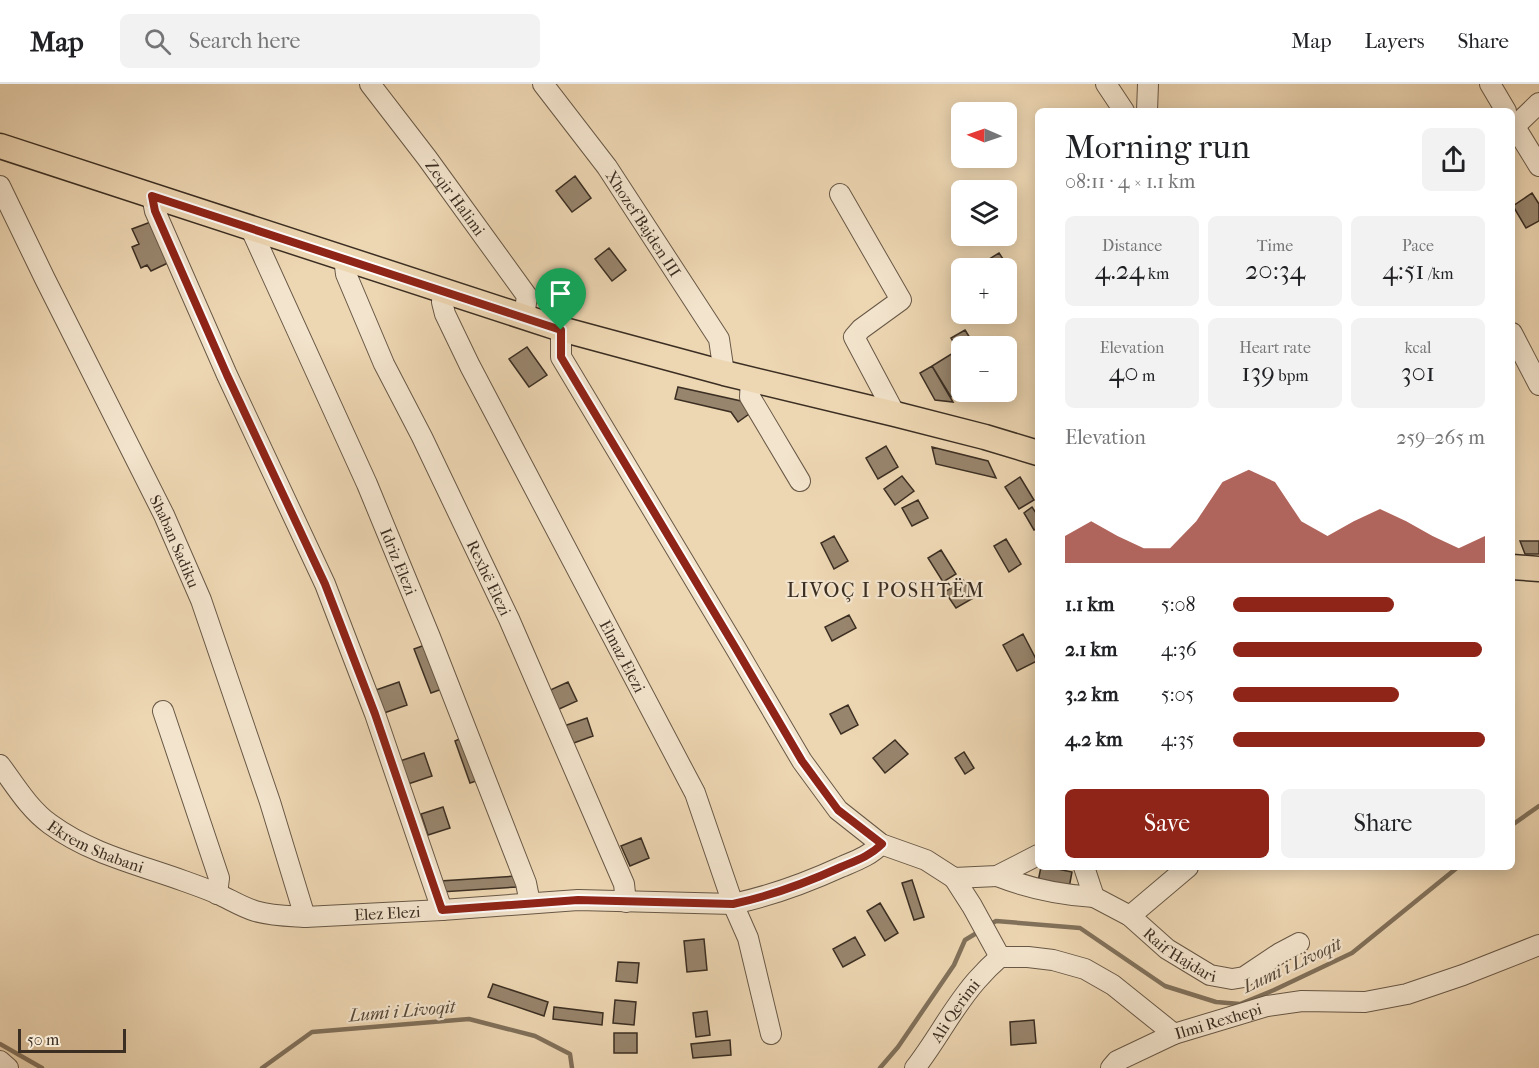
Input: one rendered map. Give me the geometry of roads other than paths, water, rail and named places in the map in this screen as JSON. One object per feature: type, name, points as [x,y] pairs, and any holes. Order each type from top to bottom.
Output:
[{"type":"main road","points":[[0,146],[561,330],[751,380],[985,436],[1035,452]]},
{"type":"main road","points":[[1515,567],[1539,569]]},
{"type":"street","name":"Zeqir Halimi","points":[[370,84],[527,296],[524,317]]},
{"type":"street","name":"Xhozef Bajden III","points":[[543,84],[607,167],[719,339],[724,373]]},
{"type":"street","points":[[1106,84],[1122,108]]},
{"type":"street","points":[[1147,108],[1148,84]]},
{"type":"street","points":[[1490,84],[1503,108]]},
{"type":"street","points":[[1515,119],[1539,103]]},
{"type":"street","points":[[1515,128],[1539,166]]},
{"type":"street","name":"Shaban Sadiku","points":[[0,186],[164,515],[201,600],[270,802],[305,917]]},
{"type":"street","points":[[840,194],[901,300],[861,329],[854,337],[895,414]]},
{"type":"street","points":[[152,196],[155,211],[227,375],[325,584],[379,724],[442,910]]},
{"type":"street","name":"Idriz Elezi","points":[[250,227],[367,484],[430,637],[526,883],[530,903]]},
{"type":"street","name":"Rexhë Elezi","points":[[344,258],[346,274],[384,364],[422,437],[509,618],[624,884],[626,902]]},
{"type":"street","name":"Elmaz Elezi","points":[[443,292],[442,302],[445,314],[470,366],[695,793],[733,904],[748,938],[771,1034]]},
{"type":"street","points":[[561,330],[561,357],[802,761],[838,810],[882,844],[926,860],[954,878],[997,951]]},
{"type":"street","points":[[842,339],[869,389],[866,407]]},
{"type":"street","points":[[1515,339],[1539,385]]},
{"type":"street","points":[[751,380],[750,397],[800,481]]},
{"type":"street","points":[[163,711],[219,878],[217,894]]},
{"type":"street","name":"Ekrem Shabani","points":[[0,765],[29,804],[48,823],[79,843],[127,863],[183,880],[217,894]]},
{"type":"street","name":"Elez Elezi","points":[[217,894],[256,911],[305,917],[578,900],[733,904],[758,899],[814,879],[873,853],[882,844]]},
{"type":"street","points":[[954,878],[997,876],[1035,857]]},
{"type":"street","points":[[1085,870],[1094,897]]},
{"type":"street","name":"Raif Hajdari","points":[[1130,916],[1184,870]]},
{"type":"street","name":"Raif Hajdari","points":[[997,876],[1023,886],[1072,896],[1094,897],[1130,916],[1167,949],[1210,975],[1232,979],[1244,977],[1299,943]]},
{"type":"street","name":"Ilmi Rexhepi","points":[[997,951],[1053,960],[1084,969],[1113,985],[1174,1034],[1267,1006],[1302,1001],[1365,1002],[1407,994],[1539,945]]},
{"type":"street","name":"Ali Qerimi","points":[[915,1068],[997,951]]},
{"type":"street","points":[[1111,1068],[1118,1061],[1174,1034]]},
{"type":"street","points":[[0,1061],[8,1068]]},
{"type":"waterway","name":"Lumi i Livoqit","points":[[1515,823],[1539,806]]},
{"type":"waterway","name":"Lumi i Livoqit","points":[[989,925],[996,921],[1080,928],[1165,986],[1216,1002],[1240,1004],[1352,953],[1454,870]]},
{"type":"waterway","name":"Lumi i Livoqit","points":[[880,1068],[898,1047],[954,965],[965,940],[980,931]]},
{"type":"waterway","name":"Lumi i Livoqit","points":[[262,1068],[312,1032],[469,1019],[535,1036],[570,1054],[572,1068]]},
{"type":"waterway","name":"Lumi i Livoqit","points":[[0,1044],[42,1068]]},
{"type":"district","name":"LIVOÇ I POSHTËM","points":[[886,590]]}]
